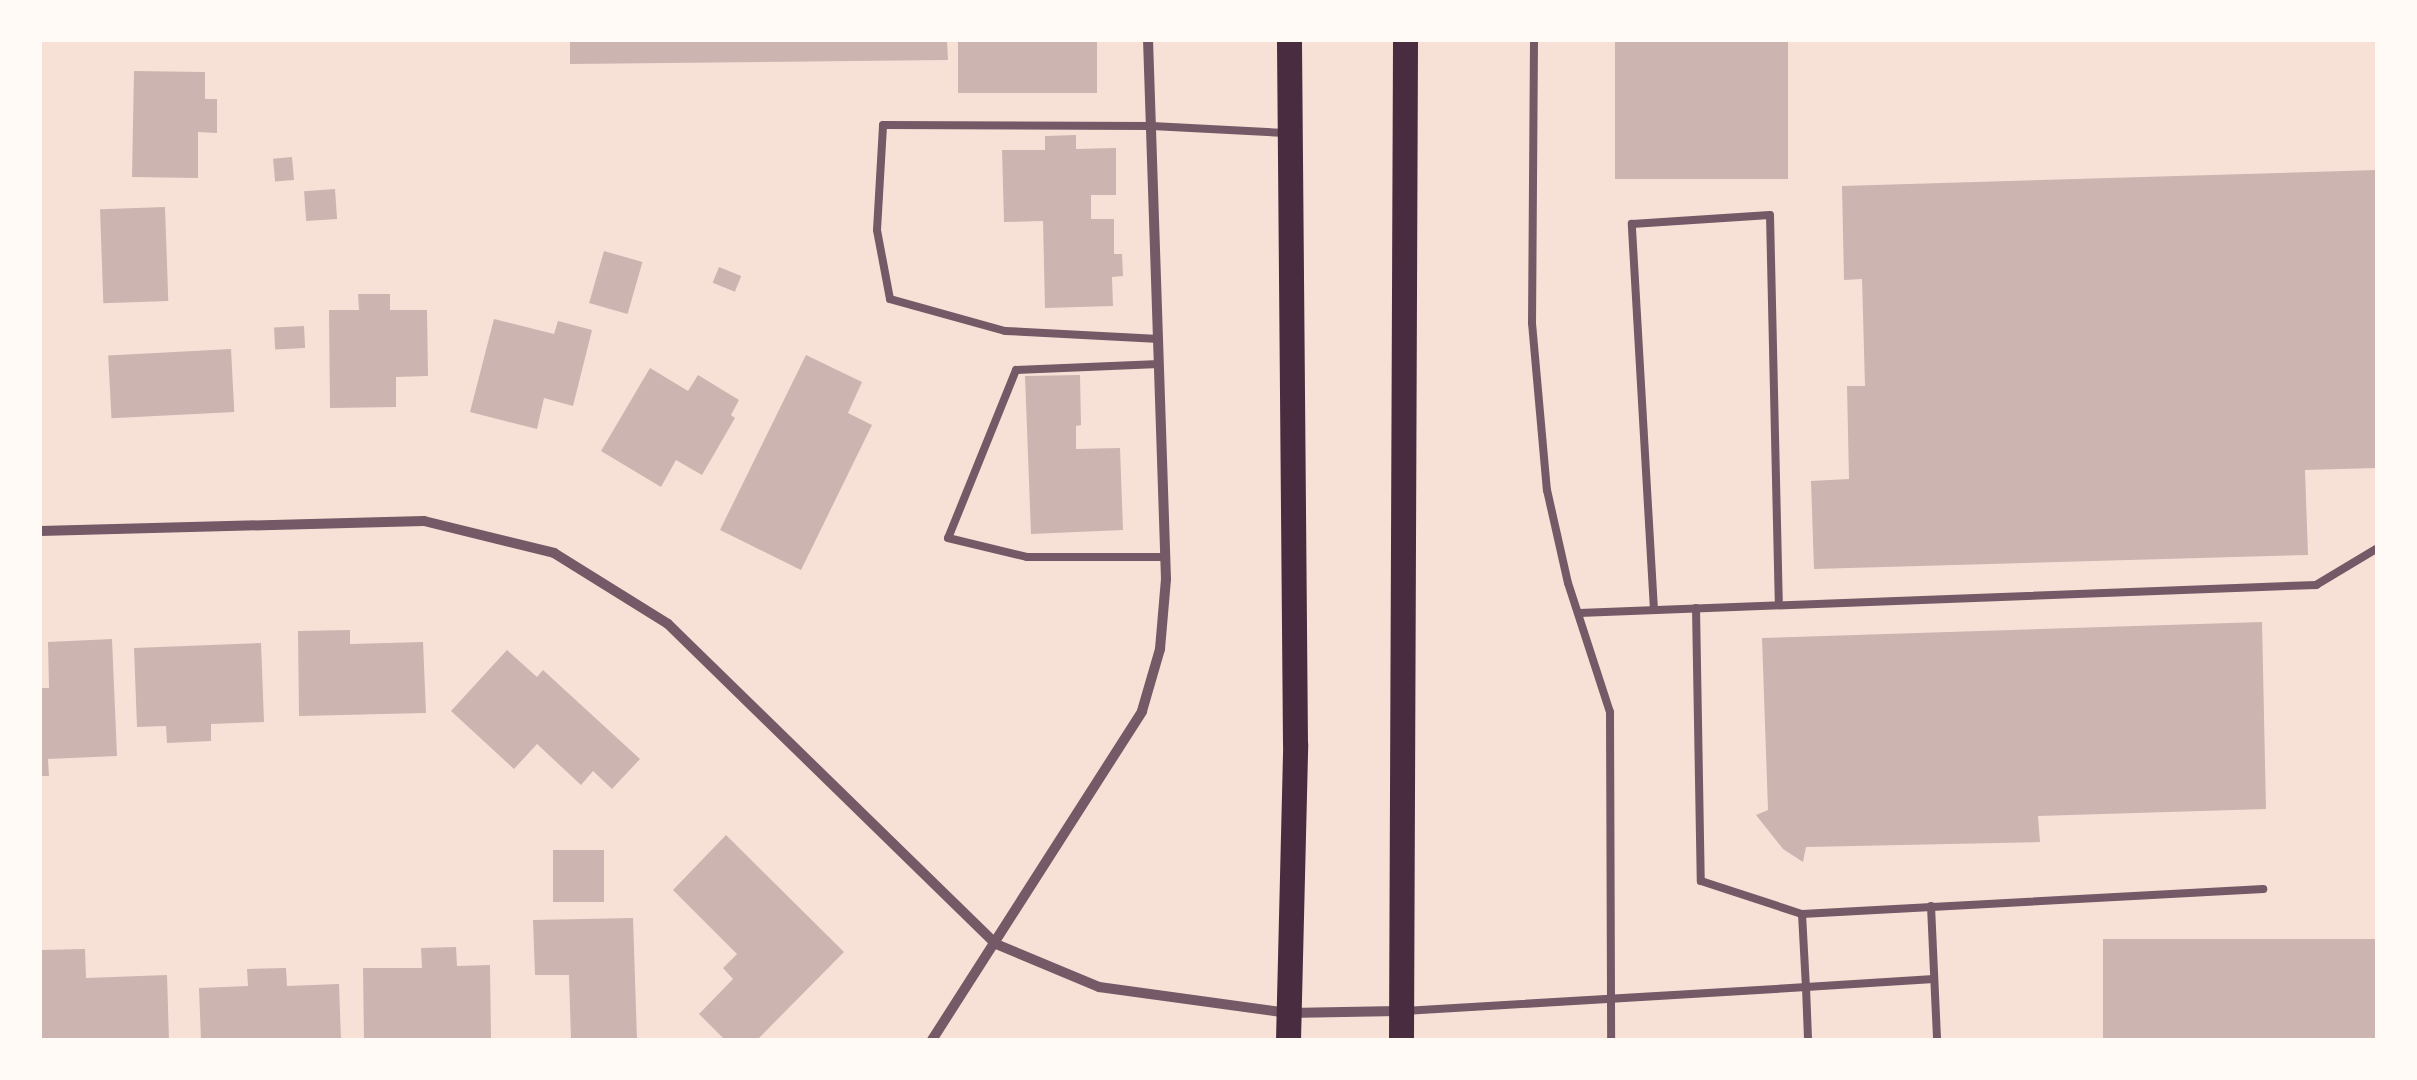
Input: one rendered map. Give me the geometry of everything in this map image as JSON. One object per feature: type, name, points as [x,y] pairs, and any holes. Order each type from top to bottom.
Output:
[{"type":"main road","points":[[1288,1040],[1295,744],[1289,40]]},
{"type":"main road","points":[[1401,1040],[1405,40]]},
{"type":"street","points":[[932,1040],[1142,711],[1160,649],[1164,557],[1148,40]]},
{"type":"street","points":[[40,531],[424,521],[554,554],[668,624],[996,944],[1100,987],[1288,1013],[1401,1011]]},
{"type":"lane","points":[[1534,40],[1532,323],[1547,490],[1578,613],[1610,712],[1611,1040]]},
{"type":"lane","points":[[1158,339],[1005,331],[890,298],[877,230],[883,125],[1152,126],[1289,133]]},
{"type":"lane","points":[[1654,610],[1632,224],[1770,215],[1779,605]]},
{"type":"lane","points":[[1159,364],[1016,370],[948,538],[1027,558],[1164,557]]},
{"type":"lane","points":[[1578,613],[2316,586],[2376,549]]},
{"type":"lane","points":[[1696,608],[1700,881],[1802,914],[2263,889]]},
{"type":"lane","points":[[1931,906],[1936,1040]]},
{"type":"lane","points":[[1802,914],[1808,1040]]},
{"type":"lane","points":[[1401,1011],[1934,979]]},
{"type":"building","points":[[570,40],[947,40],[948,60],[570,64]]},
{"type":"building","points":[[958,40],[1097,40],[1097,93],[958,93]]},
{"type":"building","points":[[1615,40],[1788,40],[1788,179],[1615,179]]},
{"type":"building","points":[[134,71],[205,72],[205,99],[217,99],[217,133],[198,132],[198,178],[132,177]]},
{"type":"building","points":[[1076,135],[1076,149],[1116,148],[1116,195],[1091,195],[1091,219],[1114,219],[1114,254],[1122,254],[1123,276],[1112,277],[1113,306],[1045,308],[1043,221],[1004,222],[1002,150],[1045,150],[1045,136]]},
{"type":"building","points":[[292,157],[294,180],[275,182],[273,159]]},
{"type":"building","points":[[2377,170],[2377,468],[2305,470],[2308,555],[1814,569],[1811,481],[1849,479],[1847,386],[1865,386],[1862,279],[1844,280],[1842,186]]},
{"type":"building","points":[[335,189],[337,219],[306,221],[304,191]]},
{"type":"building","points":[[165,207],[168,301],[103,303],[100,209]]},
{"type":"building","points":[[604,251],[642,262],[628,314],[589,303]]},
{"type":"building","points":[[719,267],[741,276],[735,292],[713,283]]},
{"type":"building","points":[[358,294],[390,294],[390,310],[427,310],[428,376],[396,377],[396,407],[330,408],[329,310],[359,310]]},
{"type":"building","points":[[494,319],[554,334],[558,321],[592,330],[573,406],[544,398],[537,429],[470,412]]},
{"type":"building","points":[[304,326],[305,348],[275,350],[274,328]]},
{"type":"building","points":[[231,349],[234,412],[111,418],[108,355]]},
{"type":"building","points":[[806,355],[862,382],[848,413],[872,425],[801,570],[720,530]]},
{"type":"building","points":[[650,368],[688,391],[698,375],[739,400],[731,415],[735,418],[702,475],[676,460],[661,487],[601,451]]},
{"type":"building","points":[[1080,375],[1081,425],[1076,426],[1076,449],[1120,448],[1123,530],[1031,534],[1025,376]]},
{"type":"building","points":[[2262,622],[2266,809],[2038,816],[2040,842],[1806,847],[1803,862],[1783,849],[1756,815],[1768,810],[1762,638]]},
{"type":"building","points":[[350,630],[350,644],[423,642],[426,713],[299,716],[298,631]]},
{"type":"building","points":[[112,639],[117,756],[48,759],[49,776],[40,776],[40,688],[49,688],[48,642]]},
{"type":"building","points":[[261,643],[264,722],[211,724],[211,741],[167,743],[166,726],[137,727],[134,648]]},
{"type":"building","points":[[507,650],[537,677],[543,670],[640,759],[612,789],[593,771],[581,785],[537,744],[514,769],[451,711]]},
{"type":"building","points":[[726,835],[844,952],[757,1040],[725,1040],[699,1014],[733,979],[723,968],[737,954],[673,890]]},
{"type":"building","points":[[553,850],[604,850],[604,902],[553,902]]},
{"type":"building","points":[[633,918],[637,1040],[571,1040],[569,975],[535,975],[533,920]]},
{"type":"building","points":[[2103,939],[2377,939],[2377,1040],[2103,1040]]},
{"type":"building","points":[[456,947],[457,966],[490,965],[491,1040],[364,1040],[363,968],[422,968],[421,948]]},
{"type":"building","points":[[85,949],[86,978],[167,975],[169,1040],[40,1040],[40,950]]},
{"type":"building","points":[[286,968],[287,986],[339,984],[341,1040],[201,1040],[199,988],[248,986],[247,969]]}]
